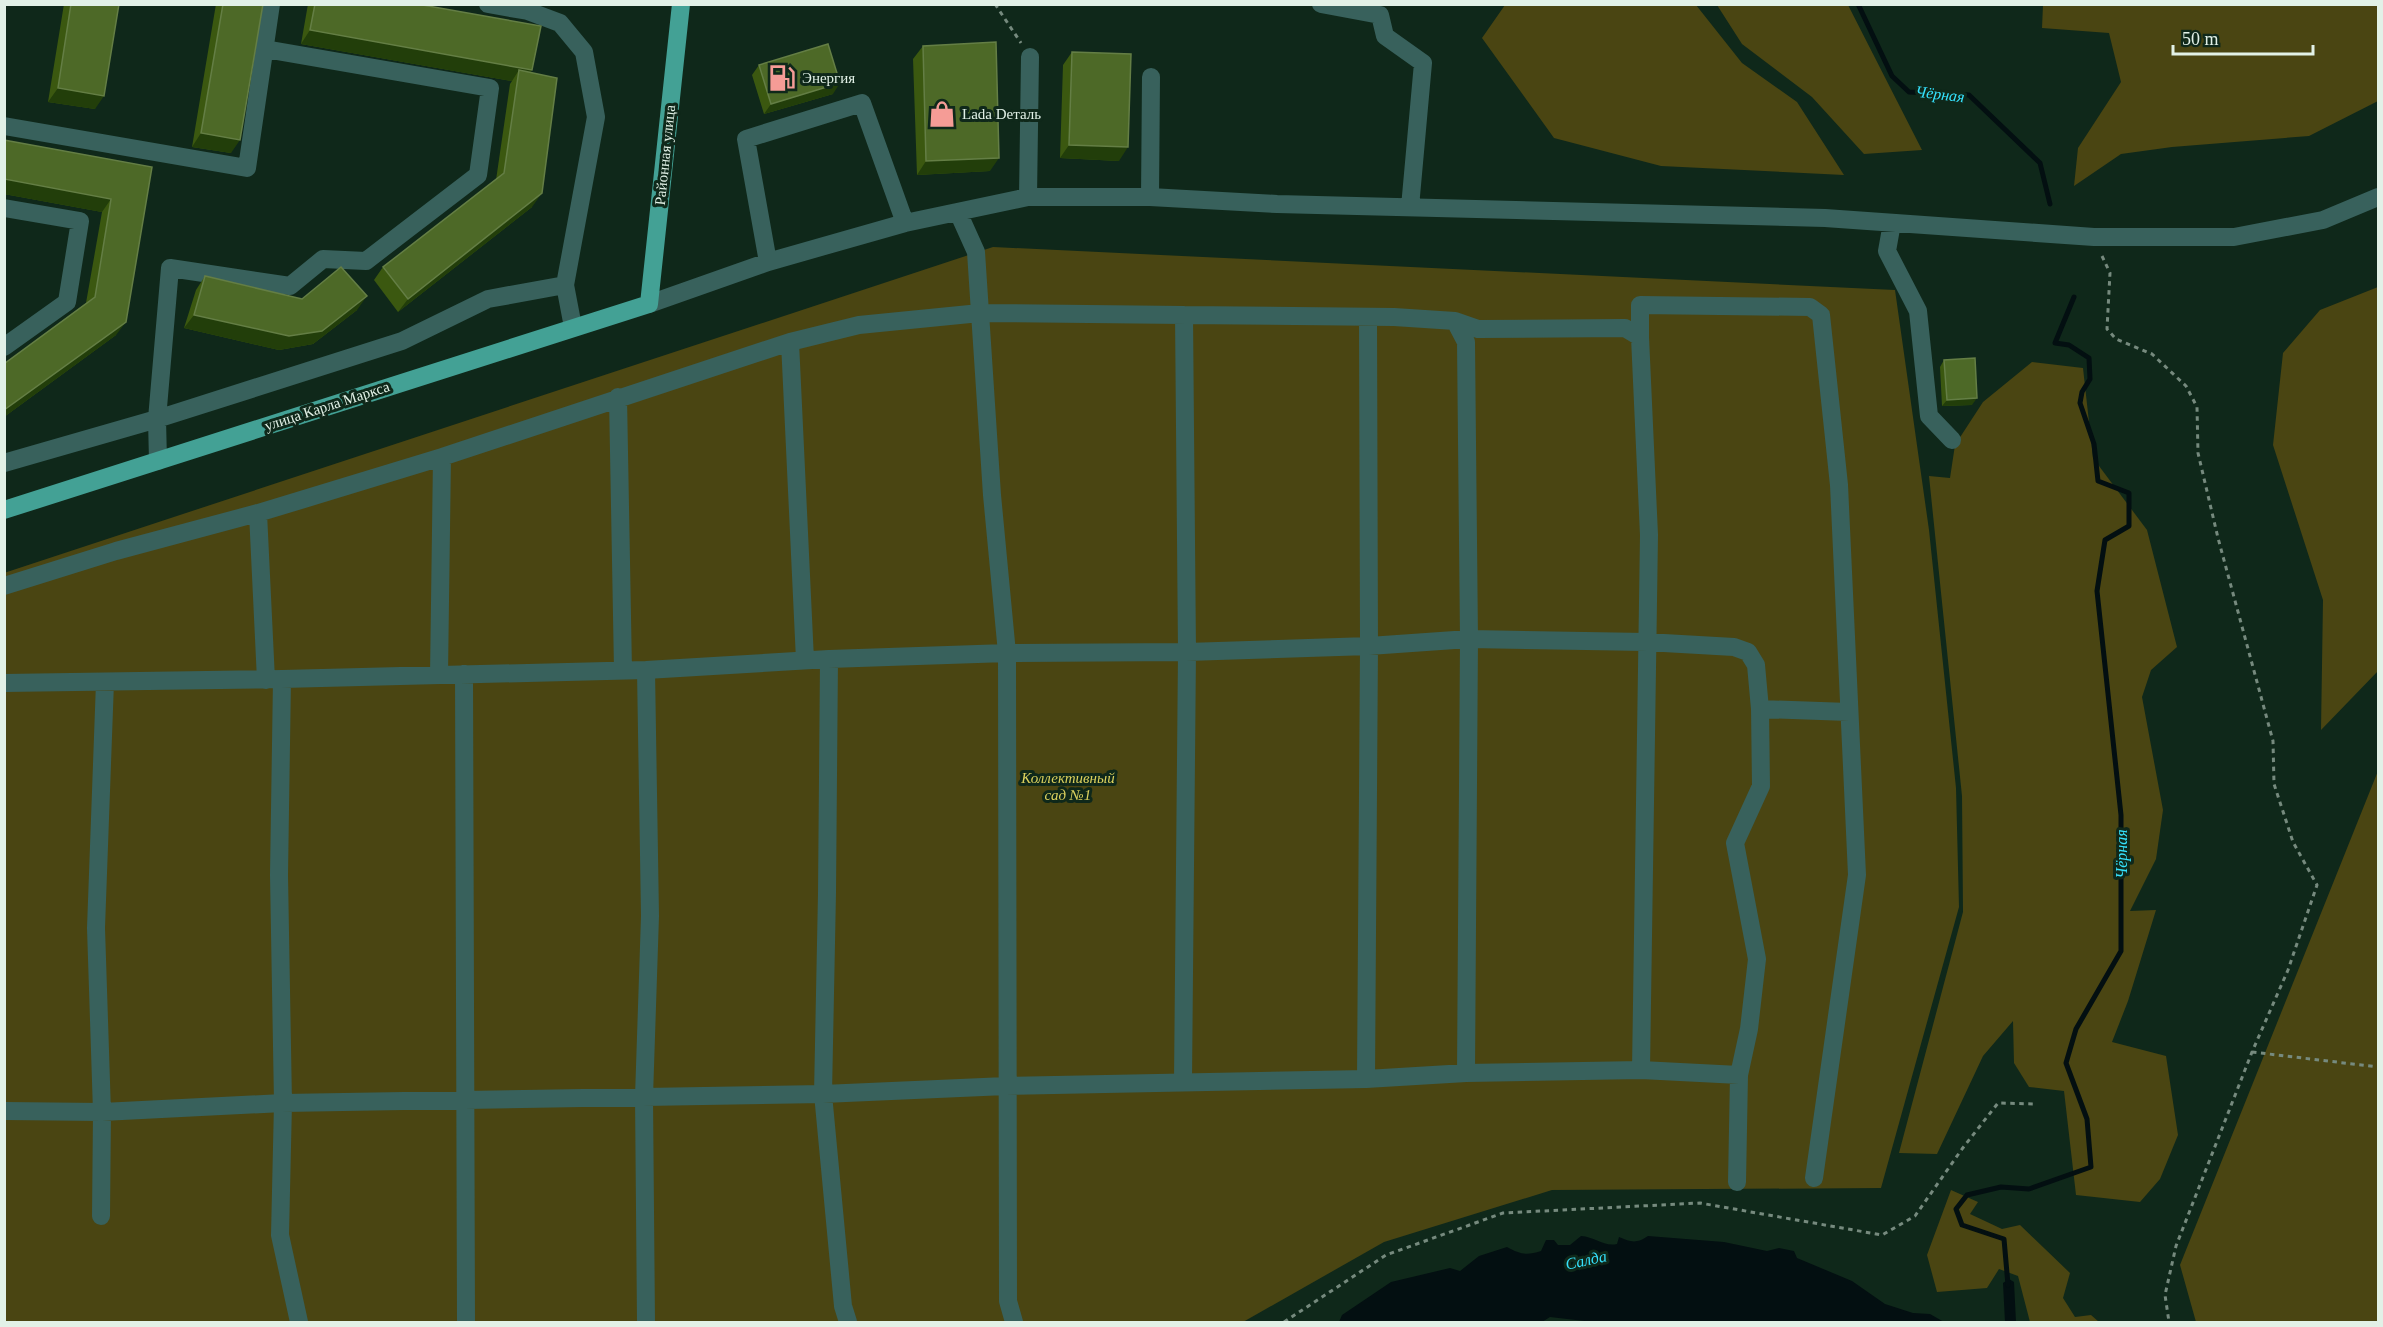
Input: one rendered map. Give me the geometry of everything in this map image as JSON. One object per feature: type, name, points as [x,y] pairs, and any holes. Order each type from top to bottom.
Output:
[{"type":"main road","name":"Районная улица","points":[[649,304],[681,4]]},
{"type":"main road","name":"улица Карла Маркса","points":[[4,510],[649,304]]},
{"type":"street","points":[[4,126],[247,168],[271,4]]},
{"type":"street","points":[[488,4],[528,11],[560,23],[584,52],[596,117],[565,285],[573,327]]},
{"type":"street","points":[[1321,4],[1380,15],[1385,36],[1423,63],[1410,207]]},
{"type":"street","points":[[158,461],[157,419],[170,268],[290,286],[323,259],[366,261],[478,175],[490,88],[265,49]]},
{"type":"street","points":[[1028,197],[1030,57]]},
{"type":"street","points":[[1150,197],[1151,77]]},
{"type":"street","points":[[768,262],[746,139],[862,103],[904,223]]},
{"type":"street","points":[[649,304],[768,262],[904,223],[1028,197],[1150,197],[1277,204],[1813,218],[2094,237],[2235,237],[2323,220],[2379,197]]},
{"type":"street","points":[[4,208],[80,221],[68,302],[4,347]]},
{"type":"street","points":[[958,212],[976,252],[992,495],[1007,653],[1008,1301],[1014,1323]]},
{"type":"street","points":[[1892,223],[1887,251],[1918,311],[1929,416],[1952,440]]},
{"type":"street","points":[[4,463],[157,419],[402,341],[488,299],[565,285]]},
{"type":"street","points":[[1641,1070],[1646,871],[1646,642],[1649,535],[1640,305],[1810,308],[1821,315],[1839,485],[1857,875],[1814,1178]]},
{"type":"street","points":[[4,586],[116,551],[258,513],[442,457],[790,342],[859,325],[980,313],[1368,317],[1455,321],[1478,329],[1625,328],[1640,337]]},
{"type":"street","points":[[1183,1081],[1187,652],[1184,315]]},
{"type":"street","points":[[1366,1079],[1369,646],[1368,317]]},
{"type":"street","points":[[1455,321],[1466,342],[1469,639],[1466,1074]]},
{"type":"street","points":[[790,342],[805,660]]},
{"type":"street","points":[[618,397],[623,670]]},
{"type":"street","points":[[440,675],[442,457]]},
{"type":"street","points":[[258,513],[274,680],[283,1103],[280,1235],[299,1323]]},
{"type":"street","points":[[4,683],[274,680],[646,670],[829,659],[1007,653],[1187,652],[1369,646],[1469,639],[1646,642],[1734,647],[1748,652],[1756,665],[1760,709],[1761,786],[1735,843],[1757,959],[1749,1029],[1739,1075],[1737,1182]]},
{"type":"street","points":[[829,659],[823,1094],[843,1306],[848,1323]]},
{"type":"street","points":[[646,670],[650,916],[644,1097],[646,1323]]},
{"type":"street","points":[[464,674],[466,1323]]},
{"type":"street","points":[[101,1216],[102,1112],[96,928],[105,682]]},
{"type":"street","points":[[1760,709],[1849,712]]},
{"type":"street","points":[[4,1112],[102,1112],[283,1103],[823,1094],[1006,1086],[1366,1079],[1641,1070],[1739,1075]]},
{"type":"path","points":[[995,4],[1030,57]]},
{"type":"path","points":[[2094,237],[2110,273],[2107,329],[2116,339],[2152,354],[2186,386],[2198,407],[2198,453],[2218,538],[2273,741],[2274,784],[2293,842],[2317,885],[2288,970],[2252,1052],[2176,1246],[2165,1294],[2169,1323]]},
{"type":"path","points":[[2252,1052],[2379,1067]]},
{"type":"path","points":[[1284,1323],[1386,1255],[1503,1213],[1700,1203],[1882,1235],[1915,1216],[1998,1103],[2034,1104]]},
{"type":"green space","points":[[1505,5],[1696,5],[1742,63],[1797,102],[1844,175],[1661,166],[1554,138],[1482,38]]},
{"type":"green space","points":[[1717,5],[1848,5],[1922,150],[1864,154],[1812,97],[1742,44]]},
{"type":"green space","points":[[2043,5],[2378,5],[2378,101],[2309,136],[2172,147],[2121,154],[2074,186],[2078,148],[2121,82],[2109,33],[2042,28]]},
{"type":"green space","name":"Коллективный сад №1","points":[[993,247],[1895,290],[1929,530],[1956,788],[1959,907],[1881,1188],[1552,1190],[1384,1242],[1243,1322],[5,1322],[4,573]]},
{"type":"green space","points":[[2378,287],[2378,671],[2321,730],[2323,600],[2273,445],[2283,353],[2320,310]]},
{"type":"green space","points":[[2032,362],[2083,368],[2093,458],[2147,530],[2177,647],[2151,670],[2142,697],[2163,810],[2156,859],[2130,911],[2156,910],[2128,1001],[2112,1042],[2166,1056],[2178,1135],[2160,1179],[2140,1202],[2076,1195],[2064,1091],[2029,1087],[2014,1063],[2013,1021],[1983,1056],[1937,1154],[1899,1153],[1963,912],[1962,796],[1929,476],[1950,478],[1955,445],[1983,402]]},
{"type":"green space","points":[[2378,771],[2378,1322],[2196,1322],[2180,1265]]},
{"type":"green space","points":[[1951,1190],[1978,1202],[1970,1214],[2002,1229],[2020,1225],[2070,1273],[2063,1298],[2075,1317],[2091,1315],[2099,1322],[2030,1322],[2018,1276],[1999,1269],[1987,1288],[1937,1292],[1927,1255]]},
{"type":"water","name":"Салда","points":[[1581,1236],[1612,1245],[1617,1244],[1619,1237],[1634,1241],[1648,1236],[1724,1242],[1767,1251],[1779,1248],[1794,1251],[1797,1258],[1852,1281],[1885,1304],[1913,1313],[1930,1314],[1944,1322],[1593,1322],[1550,1317],[1542,1322],[1339,1322],[1342,1315],[1391,1282],[1450,1268],[1460,1271],[1479,1256],[1507,1247],[1527,1254],[1541,1251],[1546,1240],[1554,1240],[1558,1245],[1570,1245]]},
{"type":"water","points":[[2009,1279],[2014,1282],[2016,1322],[2005,1322],[2003,1283]]},
{"type":"building","points":[[71,4],[119,4],[104,96],[58,88]]},
{"type":"building","points":[[223,4],[263,4],[240,140],[201,133]]},
{"type":"building","points":[[315,4],[417,4],[541,26],[532,70],[310,30]]},
{"type":"building","points":[[996,42],[999,158],[926,161],[923,46]]},
{"type":"building","points":[[828,44],[840,83],[771,104],[759,65]]},
{"type":"building","points":[[1072,52],[1131,54],[1128,147],[1069,145]]},
{"type":"building","points":[[519,70],[557,78],[542,193],[408,299],[383,267],[504,173]]},
{"type":"building","points":[[4,140],[152,167],[126,322],[4,410],[4,364],[95,297],[111,199],[4,179]]},
{"type":"building","points":[[341,267],[367,296],[322,331],[289,336],[194,315],[205,276],[302,299]]},
{"type":"building","points":[[1975,358],[1977,398],[1947,400],[1944,360]]},
{"type":"waterway","name":"Чёрная","points":[[1858,4],[1892,76],[1909,92],[1969,95],[2040,163],[2050,204]]},
{"type":"waterway","name":"Чёрная","points":[[2008,1285],[2004,1239],[1962,1225],[1956,1209],[1967,1195],[2001,1187],[2029,1189],[2091,1167],[2087,1119],[2066,1063],[2076,1029],[2121,951],[2121,815],[2097,591],[2105,540],[2129,526],[2129,493],[2098,481],[2094,444],[2080,403],[2082,392],[2090,379],[2089,358],[2069,345],[2055,343],[2074,297]]},
{"type":"place","name":"Энергия","points":[[782,78]]},
{"type":"place","name":"Lada Dеталь","points":[[942,114]]}]
